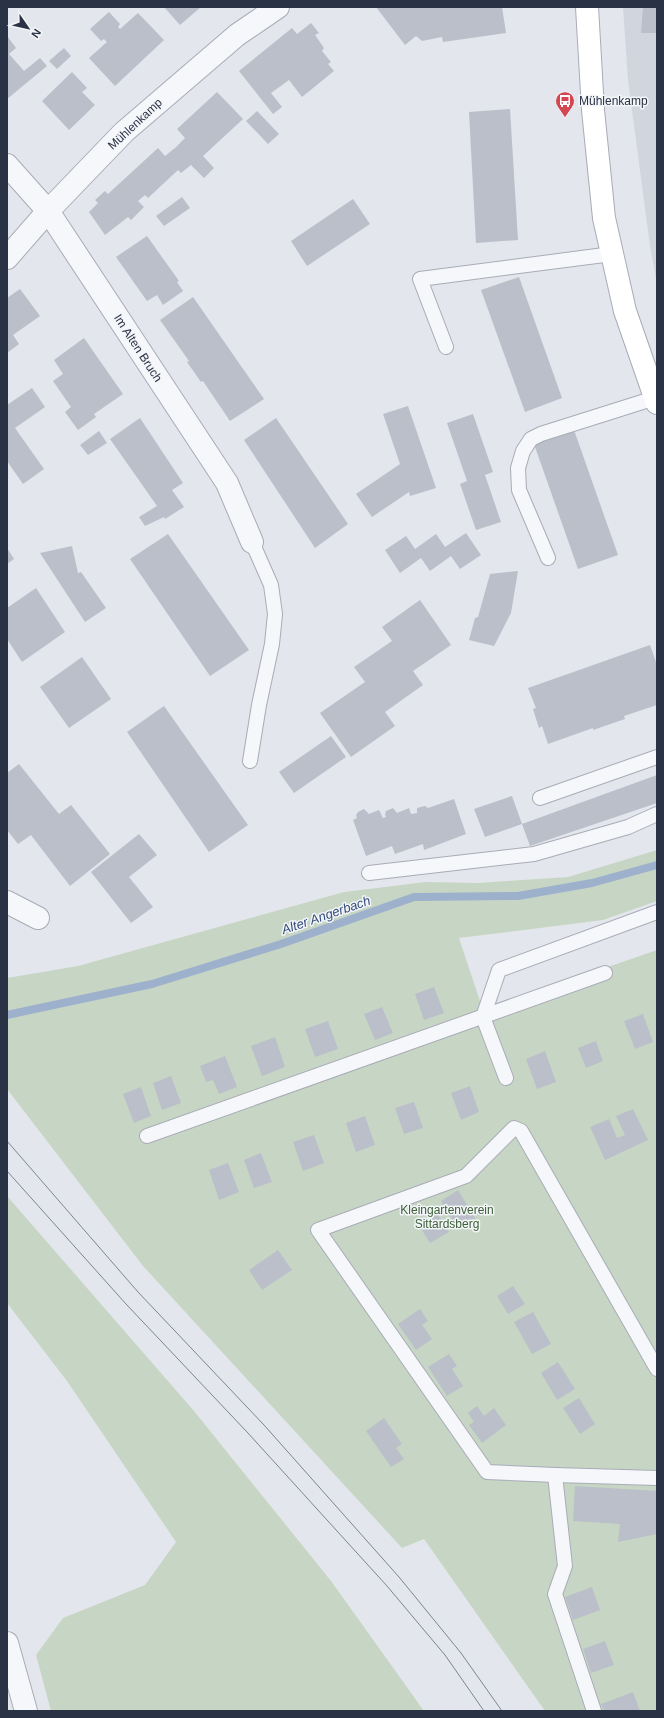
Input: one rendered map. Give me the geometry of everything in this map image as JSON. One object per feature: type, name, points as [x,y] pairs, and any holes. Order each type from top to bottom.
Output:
[{"type":"main road","points":[[587,7],[594,110],[603,203],[612,254],[625,311],[652,372],[656,401]]},
{"type":"street","name":"Mühlenkamp","points":[[7,258],[48,211],[124,132],[237,35],[278,7]]},
{"type":"street","name":"Im Alten Bruch","points":[[7,165],[48,211],[227,483],[252,542]]},
{"type":"street","points":[[7,902],[38,918]]},
{"type":"street","points":[[7,1643],[26,1711]]},
{"type":"lane","points":[[446,347],[420,279],[612,254]]},
{"type":"lane","points":[[548,558],[519,490],[518,468],[523,452],[531,439],[541,434],[656,401]]},
{"type":"lane","points":[[250,761],[259,706],[272,644],[275,614],[271,585],[252,542]]},
{"type":"lane","points":[[540,798],[657,757]]},
{"type":"lane","points":[[369,874],[534,854],[628,827],[657,814]]},
{"type":"lane","points":[[506,1078],[483,1017],[499,970],[657,912]]},
{"type":"lane","points":[[147,1136],[605,973]]},
{"type":"lane","points":[[657,1370],[521,1130],[514,1128],[466,1176],[318,1230],[487,1472],[657,1478]]},
{"type":"lane","points":[[554,1475],[565,1566],[555,1594],[594,1711]]},
{"type":"shaded area","points":[[623,7],[657,7],[657,284],[650,246],[628,80]]},
{"type":"green space","name":"Kleingartenverein Sittardsberg","points":[[657,850],[657,901],[603,920],[459,938],[483,1010],[657,950],[657,1711],[545,1711],[424,1539],[402,1548],[143,1266],[7,1089],[7,978],[78,966],[344,892],[426,882],[478,883],[568,877]]},
{"type":"green space","points":[[7,1196],[194,1411],[331,1581],[424,1711],[51,1711],[36,1655],[63,1618],[145,1585],[176,1542],[67,1381],[7,1303]]},
{"type":"building","points":[[164,7],[201,7],[180,25]]},
{"type":"building","points":[[376,7],[502,7],[506,33],[443,42],[442,37],[422,41],[416,36],[405,45]]},
{"type":"building","points":[[643,7],[657,7],[657,33],[641,33]]},
{"type":"building","points":[[109,12],[120,24],[118,27],[120,29],[138,13],[164,40],[115,86],[89,58],[107,42],[104,39],[101,41],[90,29]]},
{"type":"building","points":[[311,23],[319,33],[315,35],[324,48],[322,51],[331,62],[328,64],[334,71],[302,97],[289,80],[271,93],[282,107],[273,114],[239,71],[292,28],[297,34]]},
{"type":"building","points":[[8,37],[16,48],[9,54],[24,71],[40,58],[47,66],[7,99]]},
{"type":"building","points":[[64,48],[71,56],[57,69],[49,61]]},
{"type":"building","points":[[72,72],[87,88],[82,92],[95,105],[69,130],[42,101]]},
{"type":"building","points":[[217,92],[243,119],[203,156],[214,168],[204,178],[191,165],[181,173],[178,170],[148,198],[145,195],[138,201],[144,207],[131,220],[128,217],[105,235],[89,212],[98,203],[95,200],[105,191],[108,194],[158,148],[165,156],[175,148],[185,138],[177,129]]},
{"type":"building","points":[[510,109],[518,240],[476,243],[469,112]]},
{"type":"building","points":[[257,111],[279,134],[268,144],[246,121]]},
{"type":"building","points":[[182,197],[190,208],[164,226],[156,216]]},
{"type":"building","points":[[353,199],[370,224],[307,266],[291,241]]},
{"type":"building","points":[[147,236],[179,281],[177,282],[183,291],[163,305],[157,295],[147,301],[116,257]]},
{"type":"building","points":[[519,277],[562,398],[525,412],[481,290]]},
{"type":"building","points":[[20,289],[40,316],[13,335],[19,344],[7,353],[7,298]]},
{"type":"building","points":[[193,297],[264,399],[230,421],[203,381],[201,382],[187,362],[189,361],[160,320]]},
{"type":"building","points":[[84,338],[123,394],[94,414],[96,417],[78,430],[65,412],[71,407],[53,381],[63,374],[54,360]]},
{"type":"building","points":[[32,388],[45,407],[15,428],[44,469],[23,484],[7,461],[7,405]]},
{"type":"building","points":[[408,406],[436,488],[410,496],[409,492],[372,517],[356,494],[400,464],[383,414]]},
{"type":"building","points":[[473,414],[493,472],[485,475],[501,522],[476,530],[460,484],[467,481],[447,423]]},
{"type":"building","points":[[140,418],[183,483],[172,490],[184,507],[165,519],[164,517],[145,526],[139,517],[157,506],[110,439]]},
{"type":"building","points":[[276,418],[348,524],[315,548],[244,440]]},
{"type":"building","points":[[574,430],[618,555],[578,569],[534,444]]},
{"type":"building","points":[[99,431],[107,443],[88,455],[80,445]]},
{"type":"building","points":[[466,533],[481,555],[460,569],[451,556],[430,571],[421,558],[400,573],[385,550],[406,536],[415,549],[436,534],[445,547]]},
{"type":"building","points":[[168,534],[249,650],[210,676],[130,559]]},
{"type":"building","points":[[72,546],[78,573],[81,572],[106,608],[85,622],[40,553]]},
{"type":"building","points":[[7,548],[14,559],[7,564]]},
{"type":"building","points":[[518,571],[511,613],[494,646],[469,640],[475,618],[478,617],[490,574]]},
{"type":"building","points":[[36,588],[65,632],[22,662],[7,639],[7,608]]},
{"type":"building","points":[[420,600],[451,645],[413,671],[423,685],[385,712],[395,726],[351,757],[320,713],[365,682],[354,667],[392,641],[382,627]]},
{"type":"building","points":[[650,645],[657,665],[657,705],[624,716],[625,719],[593,730],[593,728],[548,744],[542,726],[539,728],[533,709],[536,708],[528,688]]},
{"type":"building","points":[[82,657],[111,699],[69,728],[40,687]]},
{"type":"building","points":[[164,706],[248,825],[209,852],[127,732]]},
{"type":"building","points":[[331,736],[346,757],[294,793],[279,772]]},
{"type":"building","points":[[19,764],[59,814],[71,805],[110,854],[70,886],[31,835],[18,844],[7,830],[7,773]]},
{"type":"building","points":[[657,775],[657,803],[530,846],[522,824]]},
{"type":"building","points":[[512,796],[522,824],[485,837],[474,809]]},
{"type":"building","points":[[454,799],[466,834],[424,850],[423,844],[395,854],[392,846],[366,856],[353,820],[357,818],[356,815],[358,812],[364,809],[369,814],[379,810],[383,818],[386,817],[386,811],[393,808],[397,813],[409,808],[411,814],[417,813],[417,808],[425,806],[428,808]]},
{"type":"building","points":[[139,834],[157,855],[129,877],[153,907],[131,923],[91,872]]},
{"type":"building","points":[[434,987],[444,1013],[424,1020],[415,994]]},
{"type":"building","points":[[382,1007],[393,1033],[375,1040],[364,1014]]},
{"type":"building","points":[[643,1014],[653,1042],[635,1049],[624,1021]]},
{"type":"building","points":[[328,1021],[338,1049],[315,1057],[305,1029]]},
{"type":"building","points":[[275,1037],[285,1067],[262,1076],[251,1046]]},
{"type":"building","points":[[596,1041],[603,1061],[586,1068],[578,1048]]},
{"type":"building","points":[[545,1051],[556,1082],[537,1089],[526,1059]]},
{"type":"building","points":[[225,1056],[237,1087],[219,1094],[213,1080],[206,1082],[200,1066]]},
{"type":"building","points":[[171,1076],[181,1103],[162,1110],[153,1083]]},
{"type":"building","points":[[470,1086],[479,1112],[461,1120],[451,1093]]},
{"type":"building","points":[[141,1087],[151,1116],[134,1123],[123,1094]]},
{"type":"building","points":[[414,1102],[423,1128],[404,1134],[395,1108]]},
{"type":"building","points":[[633,1109],[648,1140],[605,1160],[590,1127],[609,1119],[617,1138],[625,1135],[616,1116]]},
{"type":"building","points":[[365,1116],[375,1145],[356,1152],[346,1123]]},
{"type":"building","points":[[314,1135],[324,1163],[303,1171],[293,1142]]},
{"type":"building","points":[[261,1153],[272,1182],[254,1188],[244,1160]]},
{"type":"building","points":[[228,1163],[239,1192],[219,1200],[209,1170]]},
{"type":"building","points":[[458,1190],[475,1218],[458,1229],[441,1201]]},
{"type":"building","points":[[437,1213],[449,1232],[430,1243],[418,1224]]},
{"type":"building","points":[[278,1250],[292,1270],[262,1290],[249,1270]]},
{"type":"building","points":[[513,1286],[525,1304],[508,1314],[497,1296]]},
{"type":"building","points":[[420,1309],[428,1321],[422,1325],[432,1339],[416,1350],[398,1324]]},
{"type":"building","points":[[533,1312],[551,1344],[532,1354],[514,1322]]},
{"type":"building","points":[[449,1354],[457,1366],[452,1369],[463,1386],[447,1396],[428,1367]]},
{"type":"building","points":[[558,1362],[575,1389],[557,1400],[541,1373]]},
{"type":"building","points":[[579,1398],[595,1424],[580,1434],[563,1408]]},
{"type":"building","points":[[477,1406],[484,1416],[494,1408],[506,1425],[482,1443],[469,1425],[474,1422],[468,1413]]},
{"type":"building","points":[[384,1418],[402,1444],[396,1448],[404,1459],[391,1467],[366,1431]]},
{"type":"building","points":[[575,1486],[657,1491],[657,1534],[618,1542],[620,1524],[573,1521]]},
{"type":"building","points":[[592,1587],[600,1610],[573,1620],[565,1597]]},
{"type":"building","points":[[605,1641],[614,1665],[591,1673],[583,1649]]},
{"type":"building","points":[[633,1692],[640,1711],[604,1711],[601,1704]]},
{"type":"waterway","name":"Alter Angerbach","points":[[7,1015],[152,984],[281,944],[414,897],[518,896],[592,883],[657,865]]},
{"type":"tram line","points":[[7,1141],[138,1292],[264,1425],[399,1577],[461,1653],[502,1711]]},
{"type":"tram line","points":[[7,1171],[126,1304],[247,1432],[387,1586],[445,1655],[484,1711]]},
{"type":"place","name":"Mühlenkamp","points":[[565,118]]}]
